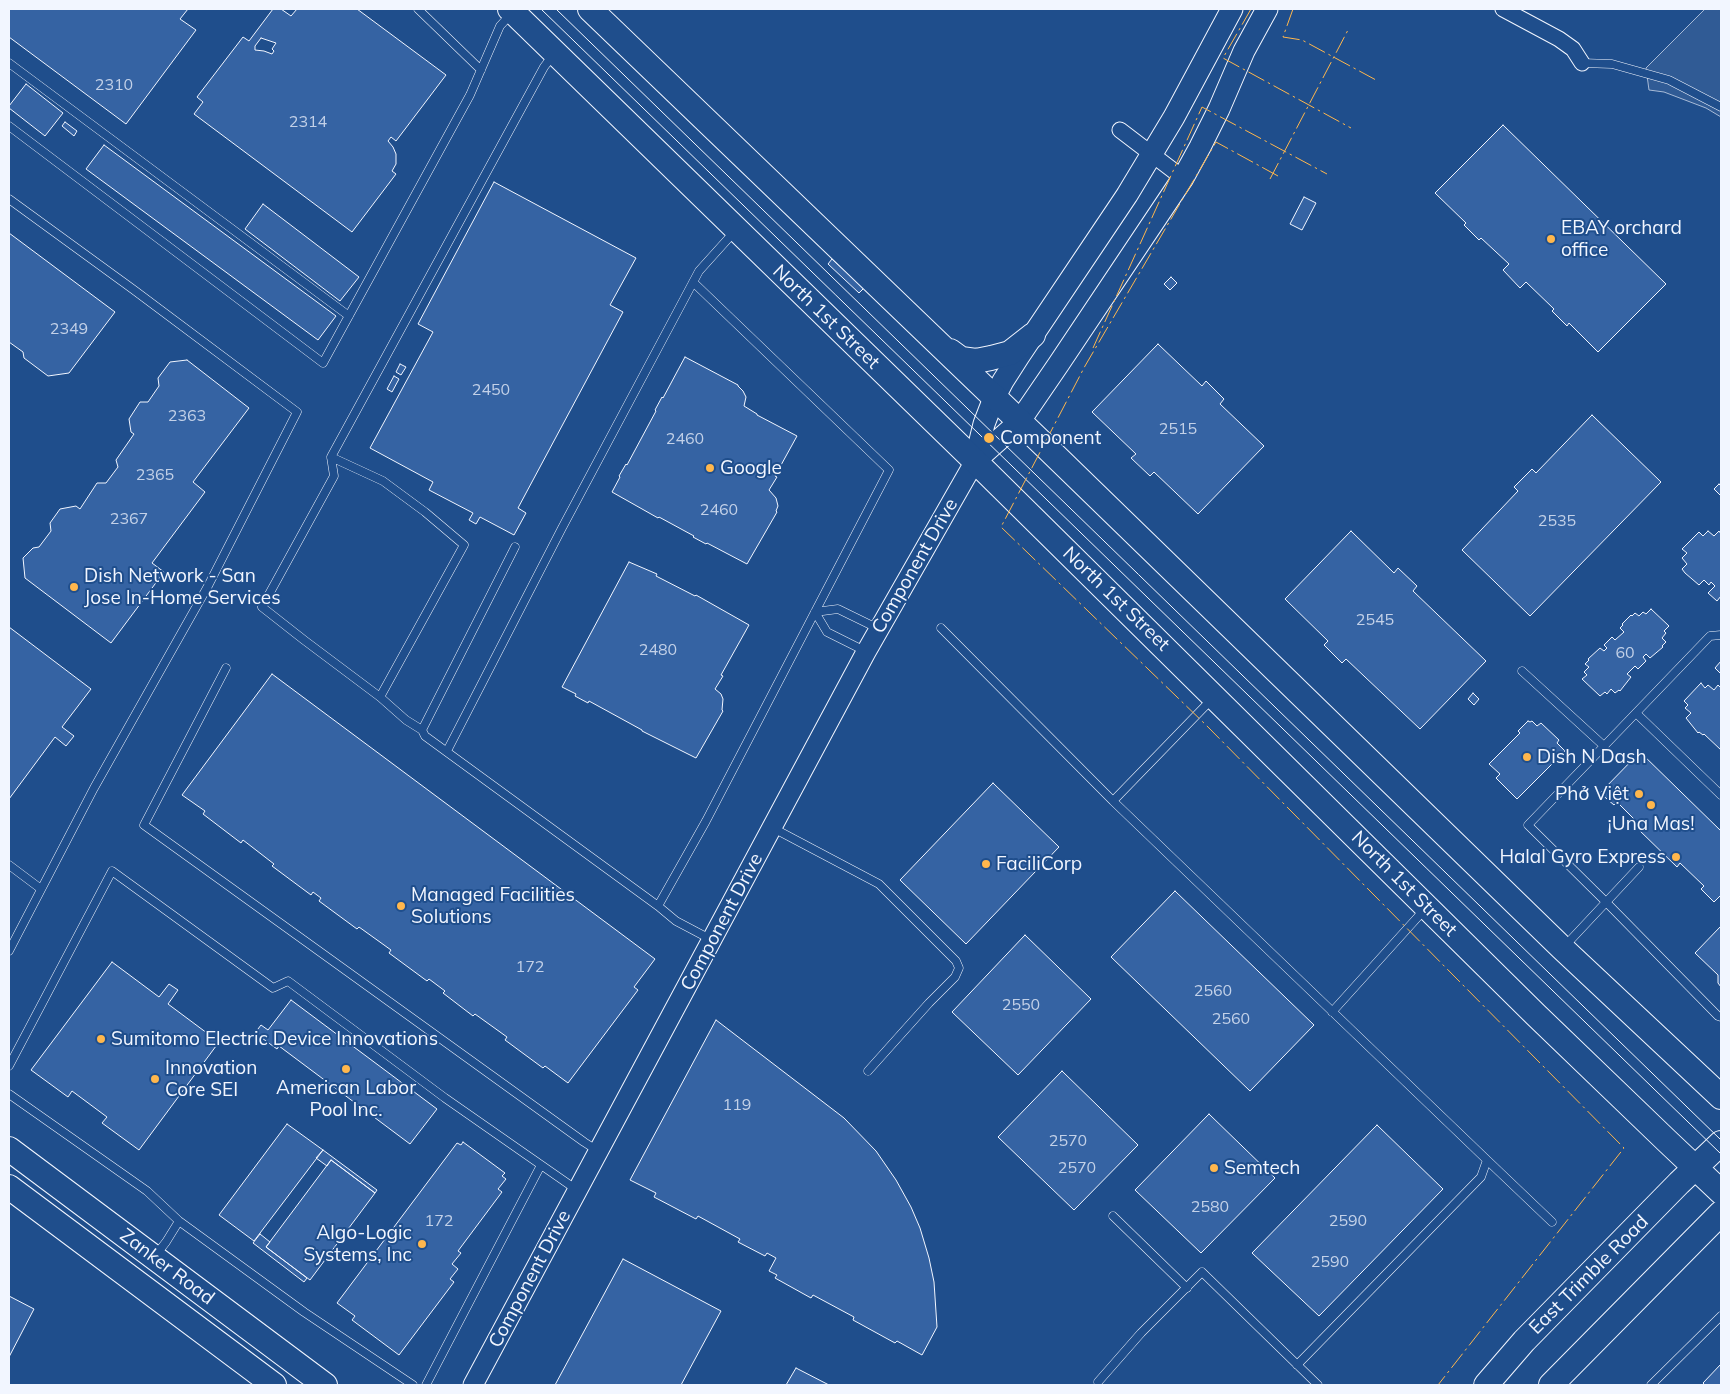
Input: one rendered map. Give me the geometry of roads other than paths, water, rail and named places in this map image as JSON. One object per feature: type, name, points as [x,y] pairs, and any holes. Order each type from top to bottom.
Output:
[{"type":"main road","name":"Component Drive","points":[[975,461],[984,424],[994,398],[1019,356],[1112,218],[1152,154],[1232,9]]},
{"type":"main road","name":"Component Drive","points":[[975,461],[1019,422],[1182,178],[1200,148],[1244,51],[1267,9]]},
{"type":"main road","name":"North 1st Street","points":[[511,10],[975,461],[1427,907],[1721,1192]]},
{"type":"main road","points":[[594,10],[1562,948],[1721,1097]]},
{"type":"main road","points":[[929,335],[961,359],[976,360],[1010,353],[1033,335]]},
{"type":"main road","name":"East Trimble Road","points":[[1486,1385],[1524,1341],[1695,1167],[1721,1143]]},
{"type":"main road","name":"Zanker Road","points":[[9,1149],[325,1385]]},
{"type":"main road","name":"Zanker Road","points":[[9,1187],[274,1385]]},
{"type":"main road","points":[[1551,1385],[1721,1213]]},
{"type":"street","points":[[1503,9],[1559,38],[1573,49],[1582,63]]},
{"type":"street","points":[[1120,130],[1182,178]]},
{"type":"street","name":"Component Drive","points":[[473,1385],[866,652],[975,461]]},
{"type":"lane","points":[[418,9],[481,70]]},
{"type":"lane","points":[[9,126],[323,362],[470,96],[500,26],[511,10]]},
{"type":"lane","points":[[555,54],[544,67],[331,457],[334,476],[262,607],[406,720],[422,730],[425,736],[676,921],[712,940]]},
{"type":"lane","points":[[9,63],[349,316]]},
{"type":"lane","points":[[1582,63],[1612,64],[1669,80],[1721,107]]},
{"type":"lane","points":[[9,199],[297,412],[208,586],[94,788],[9,951]]},
{"type":"lane","points":[[447,751],[699,271],[736,230]]},
{"type":"lane","points":[[658,906],[701,830],[889,470],[694,282]]},
{"type":"lane","points":[[331,457],[383,481],[425,512],[464,545],[380,698]]},
{"type":"lane","points":[[422,730],[515,547]]},
{"type":"lane","points":[[815,612],[838,609],[879,629]]},
{"type":"lane","points":[[815,612],[826,632],[866,652]]},
{"type":"lane","points":[[941,628],[1113,801],[1552,1222]]},
{"type":"lane","points":[[1721,635],[1710,636],[1528,825],[1721,1017]]},
{"type":"lane","points":[[226,668],[144,824],[598,1151]]},
{"type":"lane","points":[[1522,671],[1604,746]]},
{"type":"lane","points":[[1113,801],[1215,696]]},
{"type":"lane","points":[[1636,712],[1721,795]]},
{"type":"lane","points":[[772,828],[879,884],[956,961],[959,968],[955,977],[868,1071]]},
{"type":"lane","points":[[9,865],[41,889]]},
{"type":"lane","points":[[1562,948],[1639,867]]},
{"type":"lane","points":[[9,1066],[112,871],[273,988],[288,981],[446,1098],[578,1190]]},
{"type":"lane","points":[[1332,1012],[1427,907]]},
{"type":"lane","points":[[9,1094],[147,1191],[179,1221],[304,1312],[413,1385]]},
{"type":"lane","points":[[1297,1365],[1481,1177],[1487,1160]]},
{"type":"lane","points":[[426,1385],[540,1165]]},
{"type":"lane","points":[[1113,1216],[1187,1288]]},
{"type":"lane","points":[[154,1258],[179,1221]]},
{"type":"lane","points":[[1098,1382],[1141,1333],[1202,1272],[1318,1385]]},
{"type":"lane","points":[[1651,1385],[1721,1316]]},
{"type":"tram line","points":[[541,9],[1721,1154]]},
{"type":"tram line","points":[[556,9],[1721,1140]]},
{"type":"place","name":"EBAY orchard office","points":[[1551,239]]},
{"type":"place","name":"Component","points":[[989,438]]},
{"type":"place","name":"Google","points":[[710,468]]},
{"type":"place","name":"Dish Network - San Jose In-Home Services","points":[[74,587]]},
{"type":"place","name":"Dish N Dash","points":[[1527,757]]},
{"type":"place","name":"Phở Việt","points":[[1639,794]]},
{"type":"place","name":"¡Una Mas!","points":[[1651,805]]},
{"type":"place","name":"Halal Gyro Express","points":[[1676,857]]},
{"type":"place","name":"FaciliCorp","points":[[986,864]]},
{"type":"place","name":"Managed Facilities Solutions","points":[[401,906]]},
{"type":"place","name":"Sumitomo Electric Device Innovations","points":[[101,1039]]},
{"type":"place","name":"American Labor Pool Inc.","points":[[346,1069]]},
{"type":"place","name":"Innovation Core SEI","points":[[155,1079]]},
{"type":"place","name":"Semtech","points":[[1214,1168]]},
{"type":"place","name":"Algo-Logic Systems, Inc","points":[[422,1244]]}]
